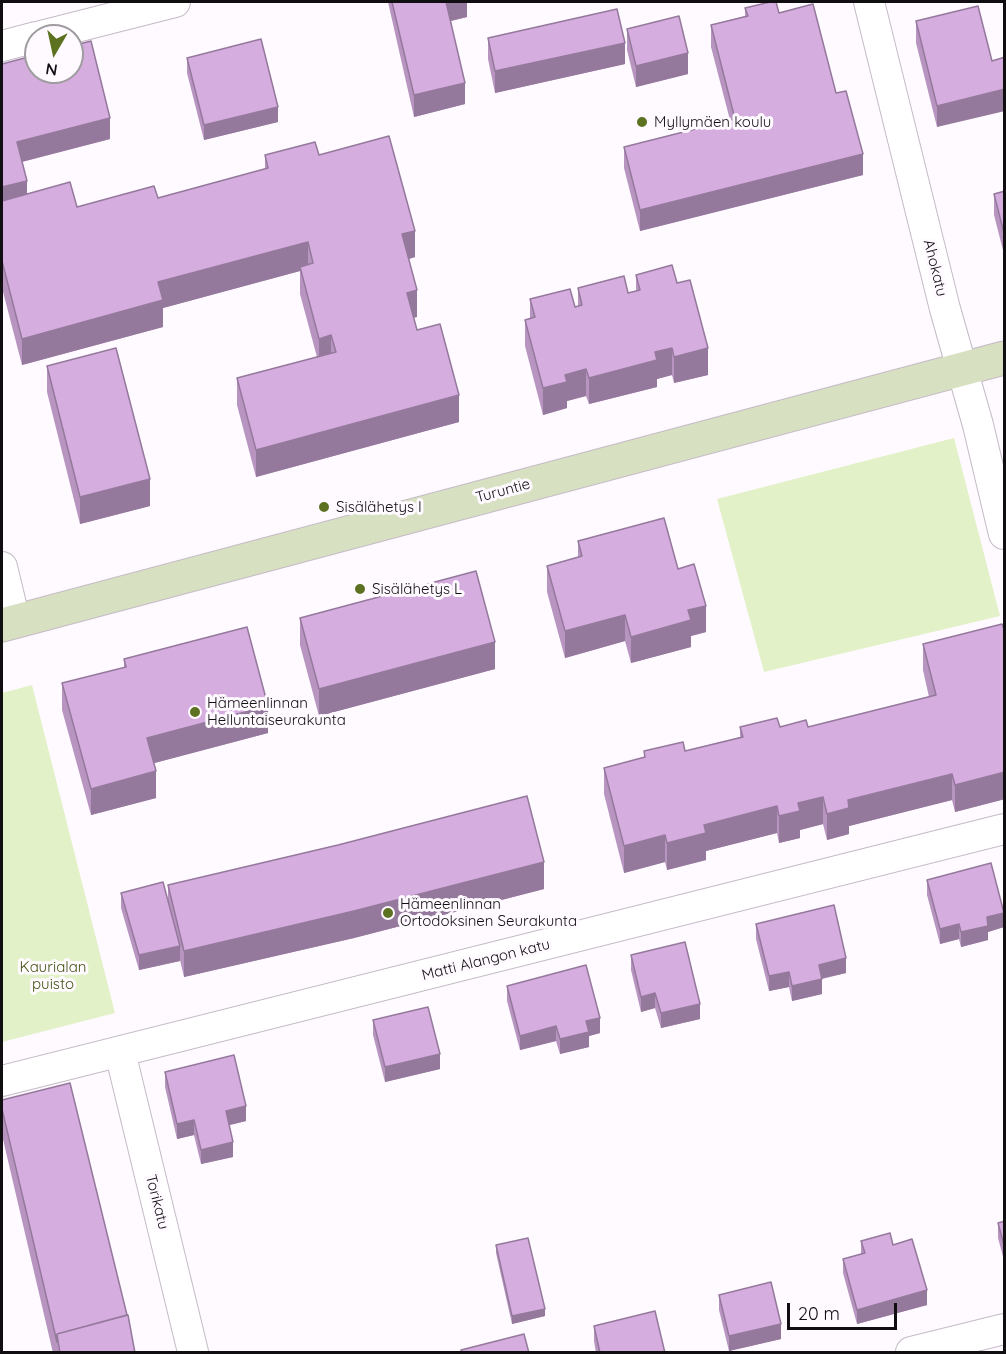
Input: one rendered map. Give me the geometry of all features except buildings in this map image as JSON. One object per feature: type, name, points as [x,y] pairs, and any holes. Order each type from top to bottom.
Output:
[{"type":"main road","name":"Turuntie","points":[[8,623],[1005,358]]},
{"type":"street","points":[[84,25],[175,2]]},
{"type":"street","name":"Ahokatu","points":[[869,2],[961,370],[978,425],[1005,534]]},
{"type":"street","points":[[2,46],[24,40]]},
{"type":"street","points":[[2,567],[8,623]]},
{"type":"street","name":"Matti Alangon katu","points":[[2,1081],[1005,829]]},
{"type":"street","name":"Torikatu","points":[[120,1052],[193,1353]]},
{"type":"street","points":[[911,1353],[1005,1329]]},
{"type":"green space","points":[[954,438],[1000,616],[764,672],[717,499]]},
{"type":"green space","name":"Kaurialan puisto","points":[[32,685],[115,1013],[2,1042],[2,693]]},
{"type":"place","name":"Myllymäen koulu","points":[[642,122]]},
{"type":"place","name":"Sisälähetys I","points":[[324,507]]},
{"type":"place","name":"Sisälähetys L","points":[[360,589]]},
{"type":"place","name":"Hämeenlinnan Helluntaiseurakunta","points":[[195,712]]},
{"type":"place","name":"Hämeenlinnan Ortodoksinen Seurakunta","points":[[388,913]]}]
